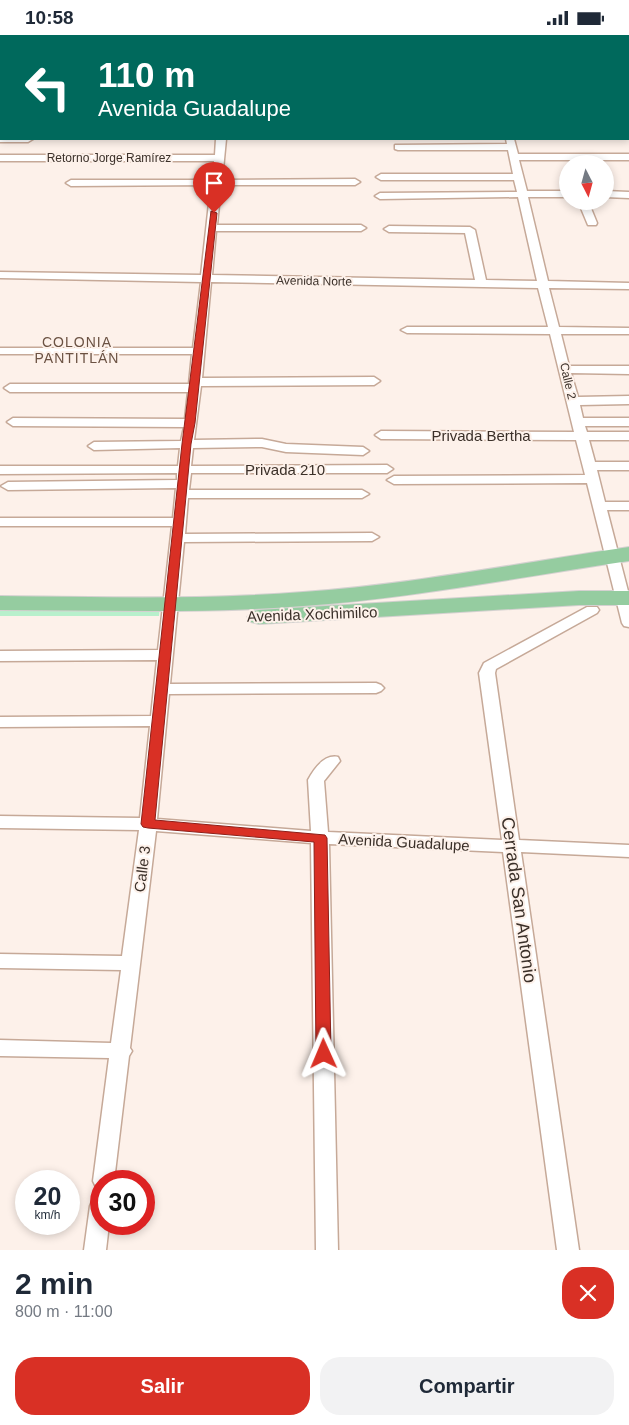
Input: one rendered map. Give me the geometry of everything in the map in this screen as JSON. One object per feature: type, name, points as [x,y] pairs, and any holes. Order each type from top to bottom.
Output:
[{"type":"main road","name":"Avenida Xochimilco","points":[[0,618],[170,611],[334,597],[621,555]]},
{"type":"main road","name":"Avenida Xochimilco","points":[[0,603],[292,617],[579,599],[626,598]]},
{"type":"street","name":"Calle 3","points":[[106,1170],[122,1051],[148,824],[178,522],[191,423],[197,351],[221,140]]},
{"type":"street","points":[[398,147],[512,147],[629,157]]},
{"type":"street","name":"Calle 2","points":[[512,147],[543,285],[599,506],[621,555],[629,623]]},
{"type":"street","name":"Retorno Jorge Ramírez","points":[[0,158],[219,158]]},
{"type":"street","points":[[381,177],[518,177]]},
{"type":"street","points":[[70,183],[355,181]]},
{"type":"street","points":[[380,196],[559,194]]},
{"type":"street","points":[[614,194],[629,195]]},
{"type":"street","points":[[587,210],[592,223]]},
{"type":"street","points":[[212,228],[361,228]]},
{"type":"street","points":[[390,229],[470,230],[473,233],[481,284]]},
{"type":"street","name":"Avenida Norte","points":[[0,275],[629,286]]},
{"type":"street","points":[[407,330],[629,331]]},
{"type":"street","points":[[0,351],[197,351]]},
{"type":"street","points":[[565,369],[629,369]]},
{"type":"street","points":[[10,388],[374,381]]},
{"type":"street","points":[[572,401],[629,401]]},
{"type":"street","points":[[13,422],[191,423]]},
{"type":"street","points":[[577,423],[629,422]]},
{"type":"street","name":"Privada Bertha","points":[[381,435],[629,436]]},
{"type":"street","points":[[94,447],[262,443],[286,448],[363,451]]},
{"type":"street","name":"Privada 210","points":[[183,482],[391,475],[591,472],[629,466]]},
{"type":"street","points":[[0,470],[362,494]]},
{"type":"street","points":[[8,486],[183,482]]},
{"type":"street","points":[[599,506],[629,506]]},
{"type":"street","points":[[0,522],[178,522]]},
{"type":"street","points":[[177,538],[372,537]]},
{"type":"street","name":"Cerrada San Antonio","points":[[568,1250],[487,670],[493,664],[592,610]]},
{"type":"street","points":[[0,656],[165,655]]},
{"type":"street","points":[[162,689],[376,688]]},
{"type":"street","points":[[0,722],[157,721]]},
{"type":"street","points":[[327,1250],[320,838],[316,779],[332,761]]},
{"type":"street","name":"Avenida Guadalupe","points":[[0,822],[148,824],[320,838],[629,851]]},
{"type":"street","points":[[0,961],[132,963]]},
{"type":"street","points":[[0,1048],[122,1051]]},
{"type":"street","points":[[95,1250],[97,1235]]},
{"type":"green space","points":[[160,606],[159,616],[0,616],[0,607]]},
{"type":"district","name":"COLONIA PANTITLÁN","points":[[77,350]]},
{"type":"route","points":[[214,213],[178,522],[148,824],[320,838],[324,1054]]}]
